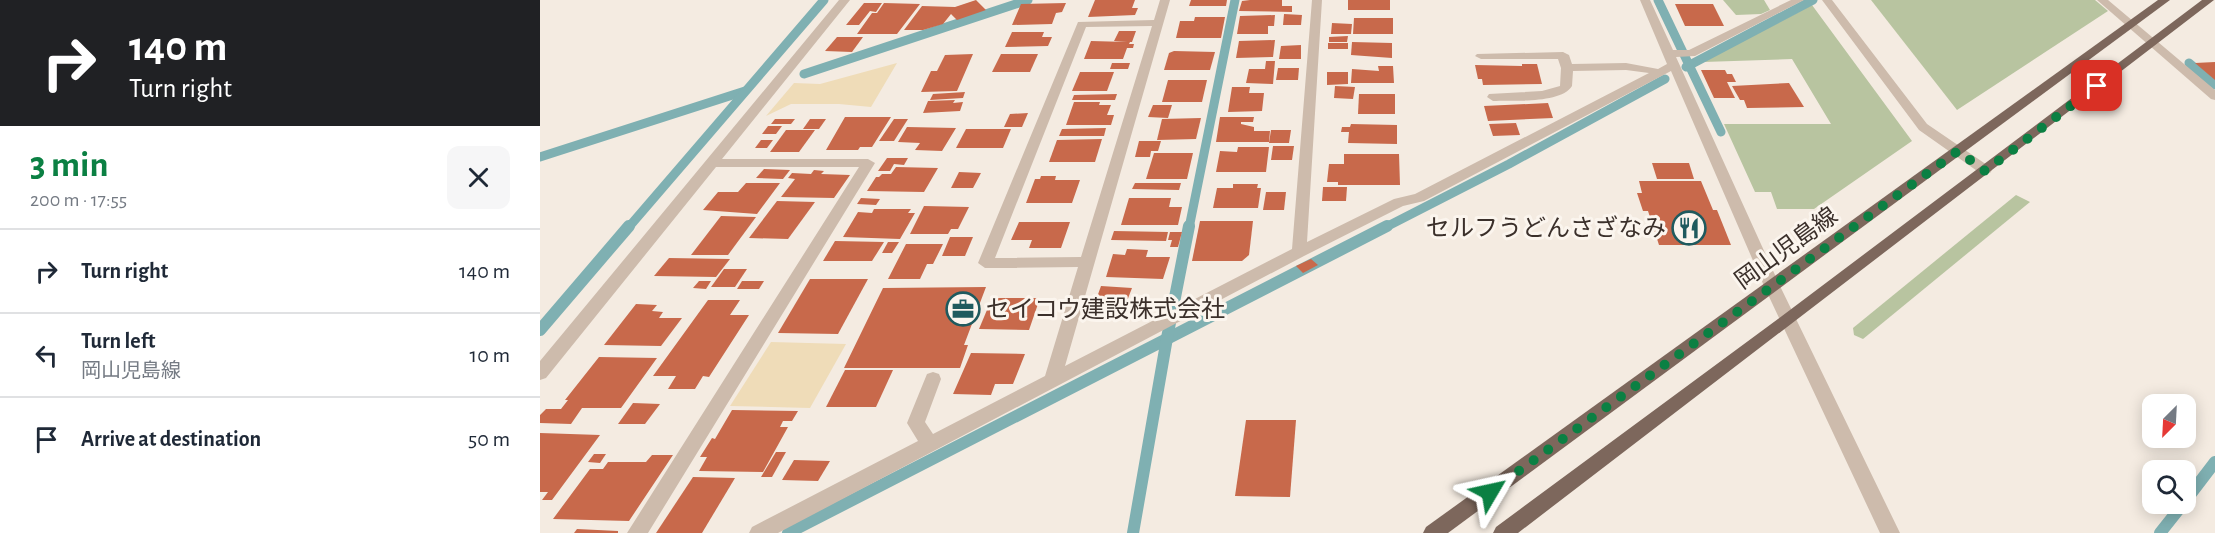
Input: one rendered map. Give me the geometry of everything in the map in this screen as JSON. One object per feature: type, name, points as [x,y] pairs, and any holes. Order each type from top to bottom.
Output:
[{"type":"main road","name":"岡山児島線","points":[[1433,533],[2165,0]]},
{"type":"main road","points":[[1503,533],[2209,0]]},
{"type":"street","points":[[540,373],[846,0]]},
{"type":"street","points":[[1052,381],[1165,0]]},
{"type":"street","points":[[1299,252],[1317,0]]},
{"type":"street","points":[[1645,0],[1674,57],[1772,286],[1890,533]]},
{"type":"street","points":[[759,533],[1299,252],[1399,202],[1419,198],[1659,73],[1674,57],[1692,54],[1799,0]]},
{"type":"street","points":[[1828,0],[1923,127],[1985,171]]},
{"type":"street","points":[[2102,0],[2215,96]]},
{"type":"street","points":[[1088,262],[985,263],[1082,24],[1159,23]]},
{"type":"street","points":[[1481,56],[1563,55],[1567,68],[1568,84],[1565,88],[1553,93],[1493,97]]},
{"type":"street","points":[[1567,68],[1630,67],[1659,73]]},
{"type":"street","points":[[637,533],[868,163],[712,163]]},
{"type":"street","points":[[930,445],[916,423],[933,379]]},
{"type":"green space","points":[[1723,0],[1764,0],[1770,10],[1761,14],[1736,15]]},
{"type":"green space","points":[[1871,0],[2095,0],[2108,11],[1957,110]]},
{"type":"green space","points":[[1812,5],[1912,141],[1814,209],[1777,209],[1771,192],[1755,192],[1724,124],[1831,124],[1792,59],[1703,62]]},
{"type":"green space","points":[[2016,195],[2030,202],[1863,339],[1854,335],[1853,328]]},
{"type":"sand","points":[[897,63],[871,107],[791,104],[766,116],[794,83],[820,84]]},
{"type":"sand","points":[[771,342],[846,344],[810,408],[730,406]]},
{"type":"building","points":[[976,0],[986,10],[957,20],[951,14],[943,24],[923,30],[904,30],[922,6],[955,7]]},
{"type":"building","points":[[1095,0],[1135,0],[1132,8],[1138,8],[1135,15],[1088,17]]},
{"type":"building","points":[[1191,0],[1227,0],[1226,6],[1189,6]]},
{"type":"building","points":[[1282,0],[1282,6],[1292,6],[1292,12],[1239,11],[1242,1]]},
{"type":"building","points":[[1348,0],[1390,0],[1390,10],[1348,10]]},
{"type":"building","points":[[864,3],[882,3],[876,12],[870,11],[859,25],[846,25]]},
{"type":"building","points":[[884,3],[920,4],[897,34],[857,34],[872,13],[877,13]]},
{"type":"building","points":[[1066,3],[1062,12],[1056,13],[1052,24],[1012,25],[1021,4]]},
{"type":"building","points":[[1675,4],[1713,4],[1724,26],[1685,26]]},
{"type":"building","points":[[1284,14],[1302,15],[1301,25],[1283,25]]},
{"type":"building","points":[[1275,15],[1274,26],[1268,26],[1268,34],[1237,34],[1240,16]]},
{"type":"building","points":[[1195,17],[1225,17],[1221,38],[1176,38],[1180,21],[1194,21]]},
{"type":"building","points":[[1354,18],[1393,18],[1393,34],[1353,34]]},
{"type":"building","points":[[1332,23],[1352,24],[1351,34],[1331,34]]},
{"type":"building","points":[[1119,31],[1136,31],[1129,44],[1134,44],[1133,48],[1127,48],[1123,59],[1084,59],[1091,41],[1127,42],[1114,41]]},
{"type":"building","points":[[1012,32],[1044,32],[1042,37],[1052,37],[1048,46],[1005,47]]},
{"type":"building","points":[[1348,36],[1347,42],[1329,42],[1329,37]]},
{"type":"building","points":[[837,37],[863,37],[852,52],[825,51]]},
{"type":"building","points":[[1275,40],[1273,57],[1236,58],[1239,41]]},
{"type":"building","points":[[1352,42],[1392,43],[1392,58],[1351,55]]},
{"type":"building","points":[[1328,43],[1348,43],[1348,49],[1328,49]]},
{"type":"building","points":[[1301,45],[1301,59],[1279,59],[1281,46]]},
{"type":"building","points":[[1174,51],[1215,52],[1210,70],[1164,70],[1169,53]]},
{"type":"building","points":[[973,54],[957,91],[921,92],[931,71],[937,71],[945,55]]},
{"type":"building","points":[[1001,54],[1038,54],[1030,72],[992,72]]},
{"type":"building","points":[[1266,61],[1275,61],[1273,84],[1246,83],[1249,69],[1265,69]]},
{"type":"building","points":[[2215,62],[2215,80],[2195,63]]},
{"type":"building","points":[[1112,63],[1130,63],[1128,69],[1110,69]]},
{"type":"building","points":[[1522,64],[1537,64],[1542,84],[1483,85],[1482,79],[1478,79],[1475,65],[1522,66]]},
{"type":"building","points":[[1378,66],[1393,66],[1394,83],[1351,83],[1352,69],[1379,71]]},
{"type":"building","points":[[1278,68],[1299,68],[1298,80],[1276,80]]},
{"type":"building","points":[[1701,70],[1725,70],[1727,74],[1732,74],[1736,82],[1727,82],[1735,98],[1714,98]]},
{"type":"building","points":[[1080,72],[1114,72],[1107,91],[1072,91]]},
{"type":"building","points":[[1327,72],[1348,72],[1348,84],[1327,85]]},
{"type":"building","points":[[1168,80],[1207,80],[1202,102],[1162,102]]},
{"type":"building","points":[[1789,83],[1804,107],[1747,108],[1744,100],[1740,100],[1732,86]]},
{"type":"building","points":[[1335,86],[1355,87],[1353,99],[1334,98]]},
{"type":"building","points":[[1232,87],[1250,87],[1249,93],[1264,93],[1262,111],[1228,112]]},
{"type":"building","points":[[965,92],[963,98],[930,100],[933,94]]},
{"type":"building","points":[[1117,94],[1115,100],[1072,100],[1074,95]]},
{"type":"building","points":[[1359,94],[1395,94],[1395,114],[1358,114]]},
{"type":"building","points":[[955,100],[953,103],[963,102],[960,111],[923,113],[928,101]]},
{"type":"building","points":[[1074,102],[1100,102],[1099,105],[1111,105],[1107,115],[1114,115],[1111,125],[1066,125]]},
{"type":"building","points":[[1548,103],[1553,118],[1488,121],[1484,106]]},
{"type":"building","points":[[1153,105],[1172,105],[1168,118],[1148,117]]},
{"type":"building","points":[[1028,113],[1022,127],[1004,127],[1010,114]]},
{"type":"building","points":[[845,117],[891,117],[872,147],[860,147],[858,150],[826,150]]},
{"type":"building","points":[[1220,117],[1254,117],[1253,122],[1241,122],[1241,124],[1254,127],[1254,131],[1270,131],[1269,142],[1216,142]]},
{"type":"building","points":[[1201,118],[1196,139],[1157,140],[1162,119]]},
{"type":"building","points":[[775,119],[795,119],[791,124],[771,124]]},
{"type":"building","points":[[810,119],[826,119],[819,129],[803,129]]},
{"type":"building","points":[[894,119],[908,119],[894,141],[879,141]]},
{"type":"building","points":[[1516,123],[1520,135],[1493,136],[1489,124]]},
{"type":"building","points":[[1351,124],[1397,125],[1397,144],[1348,143],[1349,132],[1341,132],[1342,127],[1350,127]]},
{"type":"building","points":[[768,126],[782,126],[776,134],[762,134]]},
{"type":"building","points":[[907,127],[956,128],[942,151],[915,150],[920,143],[898,142]]},
{"type":"building","points":[[1106,128],[1104,136],[1059,136],[1062,129]]},
{"type":"building","points":[[966,129],[1011,129],[1003,148],[956,148]]},
{"type":"building","points":[[786,130],[815,130],[799,152],[770,152]]},
{"type":"building","points":[[1271,130],[1291,130],[1289,143],[1269,143]]},
{"type":"building","points":[[1102,139],[1095,162],[1049,162],[1057,140]]},
{"type":"building","points":[[761,140],[773,140],[767,148],[755,148]]},
{"type":"building","points":[[1139,141],[1161,141],[1158,151],[1151,151],[1150,157],[1135,157]]},
{"type":"building","points":[[1273,146],[1294,146],[1292,160],[1271,160]]},
{"type":"building","points":[[1238,147],[1269,147],[1266,172],[1216,172],[1220,151],[1237,152]]},
{"type":"building","points":[[1154,153],[1193,153],[1187,179],[1146,179]]},
{"type":"building","points":[[1344,154],[1399,154],[1400,185],[1338,185],[1338,182],[1327,182],[1329,164],[1344,164]]},
{"type":"building","points":[[887,158],[908,158],[904,165],[894,164],[890,171],[878,171]]},
{"type":"building","points":[[1652,163],[1689,163],[1694,179],[1657,179]]},
{"type":"building","points":[[896,167],[938,168],[924,192],[867,191],[876,177],[891,174]]},
{"type":"building","points":[[764,169],[790,170],[783,179],[756,178]]},
{"type":"building","points":[[814,170],[824,171],[821,174],[850,175],[834,198],[781,197],[795,179],[788,178],[792,173],[811,174]]},
{"type":"building","points":[[959,172],[981,173],[973,188],[951,188]]},
{"type":"building","points":[[1041,176],[1056,176],[1055,180],[1080,180],[1072,203],[1026,203],[1035,179],[1040,179]]},
{"type":"building","name":"セルフうどんさざなみ","points":[[1639,181],[1701,181],[1713,210],[1717,210],[1731,245],[1659,245],[1648,211],[1643,211],[1637,193],[1642,193]]},
{"type":"building","points":[[746,183],[780,183],[757,214],[703,210],[718,192],[738,192]]},
{"type":"building","points":[[1135,183],[1181,183],[1179,190],[1132,189]]},
{"type":"building","points":[[1233,184],[1258,184],[1257,188],[1261,188],[1258,208],[1213,208],[1217,188],[1233,188]]},
{"type":"building","points":[[1323,187],[1347,187],[1346,201],[1322,201]]},
{"type":"building","points":[[1266,192],[1286,192],[1284,210],[1263,210]]},
{"type":"building","points":[[861,198],[880,199],[876,205],[857,204]]},
{"type":"building","points":[[1129,198],[1171,198],[1169,207],[1182,207],[1178,225],[1121,225]]},
{"type":"building","points":[[777,201],[815,202],[788,239],[749,238]]},
{"type":"building","points":[[924,206],[969,207],[958,229],[951,229],[948,234],[910,234]]},
{"type":"building","points":[[874,209],[911,209],[908,213],[915,213],[900,239],[843,237],[858,212],[872,213]]},
{"type":"building","points":[[721,216],[756,217],[728,255],[691,255]]},
{"type":"building","points":[[1200,221],[1253,221],[1249,255],[1242,261],[1192,261]]},
{"type":"building","points":[[1019,222],[1070,222],[1061,248],[1029,248],[1032,240],[1011,240]]},
{"type":"building","points":[[1114,231],[1168,232],[1166,241],[1111,240]]},
{"type":"building","points":[[1170,232],[1182,232],[1178,247],[1170,247],[1172,240],[1168,240]]},
{"type":"building","points":[[950,237],[973,237],[965,256],[942,256]]},
{"type":"building","points":[[835,241],[884,242],[872,261],[823,261]]},
{"type":"building","points":[[888,242],[899,242],[892,253],[882,253]]},
{"type":"building","points":[[906,244],[943,244],[933,264],[927,264],[920,279],[888,279]]},
{"type":"building","points":[[1127,249],[1148,250],[1146,257],[1170,257],[1163,279],[1106,277],[1113,254],[1125,255]]},
{"type":"building","points":[[669,258],[730,259],[716,277],[654,276]]},
{"type":"building","points":[[1311,259],[1318,265],[1303,273],[1296,266]]},
{"type":"building","points":[[724,269],[747,269],[735,287],[711,287]]},
{"type":"building","points":[[810,279],[868,279],[838,334],[778,333]]},
{"type":"building","points":[[699,281],[711,281],[706,289],[693,288]]},
{"type":"building","points":[[742,281],[764,281],[759,289],[737,289]]},
{"type":"building","points":[[1101,286],[1132,288],[1127,301],[1096,300]]},
{"type":"building","points":[[986,287],[964,345],[968,345],[960,368],[844,368],[883,288]]},
{"type":"building","points":[[992,298],[1040,298],[1029,330],[979,329]]},
{"type":"building","points":[[708,300],[740,300],[730,315],[749,315],[709,377],[703,376],[695,389],[668,389],[676,376],[653,376]]},
{"type":"building","points":[[636,304],[657,305],[652,311],[663,312],[659,318],[682,318],[661,346],[604,345]]},
{"type":"building","points":[[971,353],[1025,354],[1013,384],[995,384],[991,395],[953,394]]},
{"type":"building","points":[[599,357],[657,358],[621,408],[582,408],[571,424],[540,423],[540,415],[546,409],[561,409],[568,400],[565,400]]},
{"type":"building","points":[[845,370],[893,370],[876,407],[826,407]]},
{"type":"building","points":[[633,403],[660,404],[645,424],[618,424]]},
{"type":"building","points":[[732,410],[798,411],[792,421],[783,421],[780,427],[788,427],[763,472],[699,471],[707,457],[700,457],[712,438],[715,439]]},
{"type":"building","points":[[1246,420],[1296,420],[1290,497],[1235,496]]},
{"type":"building","points":[[540,433],[600,435],[552,500],[542,500],[548,492],[540,492]]},
{"type":"building","points":[[776,452],[786,452],[772,477],[761,477]]},
{"type":"building","points":[[594,454],[606,454],[600,463],[588,462]]},
{"type":"building","points":[[652,455],[673,455],[629,521],[553,519],[590,469],[603,469],[608,462],[646,462]]},
{"type":"building","points":[[794,460],[830,461],[818,481],[782,480]]},
{"type":"building","points":[[693,477],[735,478],[702,533],[656,533]]},
{"type":"building","points":[[577,529],[618,531],[618,533],[574,533]]},
{"type":"waterway","points":[[628,228],[824,0]]},
{"type":"waterway","points":[[804,74],[1028,0]]},
{"type":"waterway","points":[[1189,228],[1235,0]]},
{"type":"waterway","points":[[1658,0],[1689,65]]},
{"type":"waterway","points":[[1689,65],[1813,0]]},
{"type":"waterway","points":[[2189,63],[2215,85]]},
{"type":"waterway","points":[[1689,65],[1721,132]]},
{"type":"waterway","points":[[1384,228],[1509,164],[1665,79]]},
{"type":"waterway","points":[[540,157],[745,91]]},
{"type":"waterway","points":[[540,330],[629,226]]},
{"type":"waterway","points":[[1167,339],[1189,226]]},
{"type":"waterway","points":[[1167,339],[1387,226]]},
{"type":"waterway","points":[[788,533],[1167,339]]},
{"type":"waterway","points":[[1133,533],[1167,339]]},
{"type":"waterway","points":[[2196,487],[2215,462]]},
{"type":"waterway","points":[[2160,533],[2175,514]]},
{"type":"place","name":"セルフうどんさざなみ","points":[[1689,228]]},
{"type":"place","name":"セイコウ建設株式会社","points":[[963,309]]},
{"type":"route","points":[[1490,492],[1958,151],[1985,171],[2097,86]]}]
